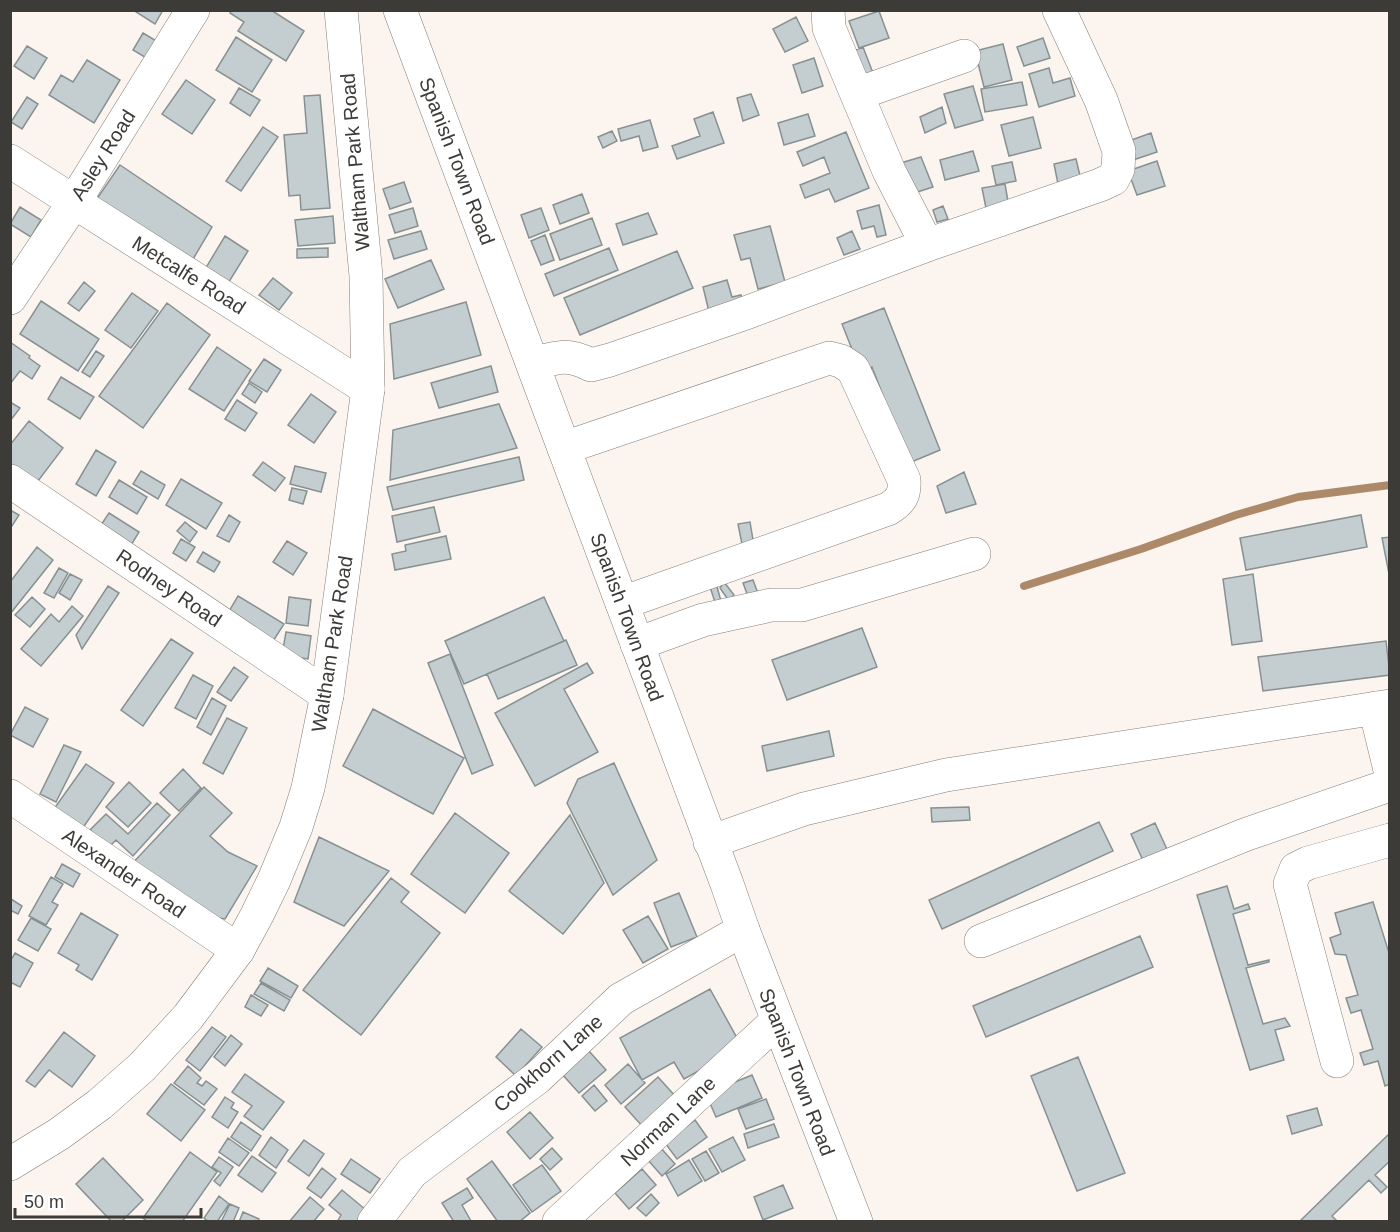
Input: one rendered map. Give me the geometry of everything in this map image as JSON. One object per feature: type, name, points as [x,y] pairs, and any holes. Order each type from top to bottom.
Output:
[{"type":"street","name":"Asley Road","points":[[10,298],[74,202],[193,10]]},
{"type":"street","name":"Waltham Park Road","points":[[10,1164],[59,1134],[100,1104],[142,1067],[188,1017],[238,950],[274,880],[296,827],[308,788],[327,695],[368,388],[366,276],[341,10]]},
{"type":"street","name":"Spanish Town Road","points":[[400,10],[777,1021],[856,1221]]},
{"type":"street","points":[[828,10],[829,28],[889,171],[927,245]]},
{"type":"street","points":[[533,364],[565,356],[577,358],[591,365],[610,360],[1100,185],[1113,178],[1118,169],[1119,151],[1101,100],[1059,10]]},
{"type":"street","points":[[857,94],[964,56]]},
{"type":"street","name":"Metcalfe Road","points":[[10,161],[368,388]]},
{"type":"street","points":[[564,448],[829,358],[841,361],[853,369],[904,480],[904,493],[898,502],[888,509],[622,603]]},
{"type":"street","name":"Rodney Road","points":[[10,481],[327,695]]},
{"type":"street","points":[[637,644],[703,620],[771,605],[802,605],[974,554]]},
{"type":"street","points":[[710,842],[804,809],[946,775],[1382,707],[1389,770]]},
{"type":"street","points":[[981,941],[1247,834],[1389,785]]},
{"type":"street","name":"Alexander Road","points":[[10,796],[238,950]]},
{"type":"street","points":[[1336,1061],[1290,884],[1296,869],[1308,863],[1389,840]]},
{"type":"street","name":"Cookhorn Lane","points":[[374,1221],[412,1172],[537,1078],[621,999],[743,930]]},
{"type":"street","name":"Norman Lane","points":[[559,1221],[777,1021]]},
{"type":"building","points":[[133,10],[163,10],[155,24]]},
{"type":"building","points":[[232,10],[271,10],[304,31],[286,61],[238,31],[244,22],[230,13]]},
{"type":"building","points":[[879,11],[889,38],[859,48],[849,21]]},
{"type":"building","points":[[796,17],[808,41],[785,52],[773,29]]},
{"type":"building","points":[[143,33],[163,45],[153,62],[133,50]]},
{"type":"building","points":[[236,37],[272,60],[252,92],[216,70]]},
{"type":"building","points":[[1043,38],[1050,58],[1024,66],[1017,47]]},
{"type":"building","points":[[1003,44],[1012,80],[984,87],[975,51]]},
{"type":"building","points":[[27,46],[47,58],[34,79],[14,66]]},
{"type":"building","points":[[863,47],[873,73],[863,85],[851,52]]},
{"type":"building","points":[[814,58],[823,86],[802,93],[793,65]]},
{"type":"building","points":[[87,60],[120,80],[94,123],[49,95],[61,75],[73,82]]},
{"type":"building","points":[[1049,68],[1053,83],[1070,78],[1075,96],[1039,107],[1029,74]]},
{"type":"building","points":[[186,80],[215,100],[192,134],[162,114]]},
{"type":"building","points":[[1022,82],[1027,105],[985,112],[981,89]]},
{"type":"building","points":[[973,86],[983,120],[955,128],[944,94]]},
{"type":"building","points":[[239,88],[260,100],[250,116],[230,103]]},
{"type":"building","points":[[751,94],[759,115],[743,121],[737,98]]},
{"type":"building","points":[[320,95],[330,208],[301,210],[300,195],[289,196],[284,135],[307,133],[304,96]]},
{"type":"building","points":[[27,97],[38,104],[22,129],[11,122]]},
{"type":"building","points":[[942,107],[946,123],[925,133],[920,117]]},
{"type":"building","points":[[713,112],[724,143],[677,159],[672,146],[700,136],[694,119]]},
{"type":"building","points":[[808,114],[815,136],[784,145],[778,123]]},
{"type":"building","points":[[1033,117],[1041,148],[1009,156],[1001,125]]},
{"type":"building","points":[[650,120],[658,147],[643,151],[639,136],[621,141],[618,129]]},
{"type":"building","points":[[263,127],[278,137],[241,191],[226,181]]},
{"type":"building","points":[[612,131],[617,141],[603,148],[598,137]]},
{"type":"building","points":[[846,132],[869,188],[835,202],[829,189],[805,198],[800,185],[830,173],[824,157],[803,166],[797,152]]},
{"type":"building","points":[[1151,133],[1157,152],[1133,160],[1126,142]]},
{"type":"building","points":[[973,151],[979,171],[945,180],[940,160]]},
{"type":"building","points":[[921,157],[933,187],[911,194],[894,165]]},
{"type":"building","points":[[1076,159],[1081,180],[1058,184],[1054,164]]},
{"type":"building","points":[[1157,161],[1165,186],[1137,195],[1128,171]]},
{"type":"building","points":[[1012,162],[1016,181],[996,185],[992,166]]},
{"type":"building","points":[[120,165],[212,227],[189,266],[94,203]]},
{"type":"building","points":[[404,182],[411,202],[390,209],[383,189]]},
{"type":"building","points":[[1005,184],[1010,213],[988,218],[982,188]]},
{"type":"building","points":[[582,194],[589,213],[560,224],[553,205]]},
{"type":"building","points":[[879,205],[886,235],[877,237],[874,226],[862,229],[857,211]]},
{"type":"building","points":[[943,206],[948,219],[937,222],[933,210]]},
{"type":"building","points":[[20,207],[41,220],[31,237],[10,224]]},
{"type":"building","points":[[413,208],[418,226],[395,233],[389,215]]},
{"type":"building","points":[[541,208],[549,230],[529,238],[521,215]]},
{"type":"building","points":[[648,213],[657,234],[623,245],[616,224]]},
{"type":"building","points":[[333,216],[335,243],[298,246],[295,220]]},
{"type":"building","points":[[592,218],[602,245],[560,260],[550,234]]},
{"type":"building","points":[[770,226],[785,282],[758,289],[750,258],[741,260],[734,235]]},
{"type":"building","points":[[421,231],[427,249],[394,259],[388,240]]},
{"type":"building","points":[[852,231],[860,249],[844,255],[837,238]]},
{"type":"building","points":[[545,235],[554,260],[541,265],[531,241]]},
{"type":"building","points":[[225,236],[248,251],[227,285],[204,271]]},
{"type":"building","points":[[328,248],[328,257],[297,258],[297,249]]},
{"type":"building","points":[[609,248],[618,270],[554,296],[545,274]]},
{"type":"building","points":[[677,251],[693,288],[580,335],[564,298]]},
{"type":"building","points":[[431,260],[444,289],[398,308],[385,279]]},
{"type":"building","points":[[273,278],[292,293],[279,310],[259,295]]},
{"type":"building","points":[[727,280],[732,297],[741,295],[745,311],[711,320],[703,287]]},
{"type":"building","points":[[84,282],[95,291],[79,311],[68,303]]},
{"type":"building","points":[[132,293],[158,311],[131,348],[105,330]]},
{"type":"building","points":[[41,301],[99,339],[78,371],[20,334]]},
{"type":"building","points":[[466,302],[481,355],[394,379],[390,324]]},
{"type":"building","points":[[167,303],[210,335],[143,428],[99,396]]},
{"type":"building","points":[[884,308],[940,450],[909,463],[872,367],[861,372],[842,324]]},
{"type":"building","points":[[10,342],[40,366],[32,379],[20,371],[10,384]]},
{"type":"building","points":[[217,347],[251,370],[224,411],[189,389]]},
{"type":"building","points":[[96,351],[104,356],[90,377],[82,372]]},
{"type":"building","points":[[264,359],[281,370],[267,392],[249,381]]},
{"type":"building","points":[[491,366],[498,392],[439,408],[431,383]]},
{"type":"building","points":[[61,377],[94,397],[80,419],[48,399]]},
{"type":"building","points":[[249,383],[262,392],[255,403],[242,394]]},
{"type":"building","points":[[311,394],[336,412],[314,443],[288,425]]},
{"type":"building","points":[[237,400],[257,413],[245,431],[225,419]]},
{"type":"building","points":[[10,402],[20,408],[10,421]]},
{"type":"building","points":[[499,404],[517,448],[390,480],[393,430]]},
{"type":"building","points":[[29,421],[63,448],[35,485],[10,466],[10,445]]},
{"type":"building","points":[[96,450],[116,462],[96,496],[76,484]]},
{"type":"building","points":[[519,457],[524,480],[393,510],[387,487]]},
{"type":"building","points":[[263,462],[285,478],[275,491],[253,475]]},
{"type":"building","points":[[295,466],[326,473],[321,492],[290,484]]},
{"type":"building","points":[[141,471],[165,485],[158,499],[133,484]]},
{"type":"building","points":[[964,472],[976,504],[946,513],[937,486]]},
{"type":"building","points":[[181,479],[222,503],[206,529],[166,505]]},
{"type":"building","points":[[119,480],[147,497],[137,514],[109,497]]},
{"type":"building","points":[[292,488],[307,491],[303,504],[289,500]]},
{"type":"building","points":[[434,507],[440,532],[397,542],[392,516]]},
{"type":"building","points":[[10,510],[19,515],[10,529]]},
{"type":"building","points":[[109,513],[139,532],[130,547],[99,528]]},
{"type":"building","points":[[229,515],[240,522],[229,542],[217,536]]},
{"type":"building","points":[[1361,515],[1367,547],[1246,570],[1240,538]]},
{"type":"building","points":[[185,522],[197,532],[190,542],[177,531]]},
{"type":"building","points":[[750,522],[753,540],[742,544],[738,524]]},
{"type":"building","points":[[446,536],[451,559],[395,570],[392,554],[406,551],[405,545]]},
{"type":"building","points":[[1390,537],[1390,579],[1382,538]]},
{"type":"building","points":[[181,539],[195,547],[186,561],[173,553]]},
{"type":"building","points":[[287,541],[307,553],[293,575],[273,562]]},
{"type":"building","points":[[37,547],[53,560],[10,614],[10,582]]},
{"type":"building","points":[[203,552],[220,562],[214,572],[197,562]]},
{"type":"building","points":[[59,568],[68,573],[54,598],[44,593]]},
{"type":"building","points":[[70,574],[82,580],[70,600],[59,593]]},
{"type":"building","points":[[1253,574],[1262,641],[1232,645],[1223,579]]},
{"type":"building","points":[[753,580],[759,596],[749,599],[743,583]]},
{"type":"building","points":[[724,582],[734,595],[729,601],[720,588]]},
{"type":"building","points":[[716,583],[722,605],[717,608],[710,587]]},
{"type":"building","points":[[108,586],[119,593],[82,649],[76,635]]},
{"type":"building","points":[[238,596],[284,624],[270,646],[225,618]]},
{"type":"building","points":[[32,597],[45,609],[30,627],[15,615]]},
{"type":"building","points":[[289,597],[311,600],[308,626],[286,623]]},
{"type":"building","points":[[544,597],[564,641],[464,684],[445,641]]},
{"type":"building","points":[[72,606],[83,616],[41,666],[21,649],[51,614],[59,622]]},
{"type":"building","points":[[862,628],[877,667],[787,700],[772,660]]},
{"type":"building","points":[[286,632],[311,636],[308,659],[282,655]]},
{"type":"building","points":[[171,639],[193,653],[143,726],[121,710]]},
{"type":"building","points":[[566,640],[577,665],[498,699],[487,674]]},
{"type":"building","points":[[1386,641],[1390,675],[1263,691],[1258,657]]},
{"type":"building","points":[[450,654],[493,765],[472,774],[428,663]]},
{"type":"building","points":[[587,663],[593,673],[564,689],[598,752],[535,786],[495,713]]},
{"type":"building","points":[[234,667],[248,677],[231,701],[217,692]]},
{"type":"building","points":[[193,675],[213,686],[196,719],[175,708]]},
{"type":"building","points":[[212,698],[226,706],[211,735],[197,727]]},
{"type":"building","points":[[25,707],[48,719],[33,747],[10,735]]},
{"type":"building","points":[[373,709],[464,758],[433,814],[343,766]]},
{"type":"building","points":[[227,718],[247,728],[223,774],[203,763]]},
{"type":"building","points":[[829,731],[834,756],[767,771],[762,746]]},
{"type":"building","points":[[64,745],[81,752],[56,802],[40,794]]},
{"type":"building","points":[[614,763],[657,860],[613,895],[567,803],[578,779]]},
{"type":"building","points":[[86,764],[114,783],[80,832],[51,813]]},
{"type":"building","points":[[183,769],[201,788],[179,811],[160,793]]},
{"type":"building","points":[[129,782],[151,803],[128,827],[106,807]]},
{"type":"building","points":[[204,787],[232,813],[210,836],[228,852],[257,866],[225,919],[206,916],[128,868]]},
{"type":"building","points":[[157,803],[170,815],[133,856],[116,840],[109,847],[90,830],[106,814],[128,834]]},
{"type":"building","points":[[969,807],[970,820],[932,822],[931,808]]},
{"type":"building","points":[[455,813],[509,853],[465,913],[411,874]]},
{"type":"building","points":[[570,815],[604,883],[563,934],[509,891]]},
{"type":"building","points":[[1099,822],[1113,851],[942,929],[929,900]]},
{"type":"building","points":[[1155,823],[1170,856],[1146,867],[1131,834]]},
{"type":"building","points":[[319,837],[389,871],[344,926],[294,902]]},
{"type":"building","points":[[62,864],[80,874],[73,887],[55,877]]},
{"type":"building","points":[[51,877],[63,884],[52,902],[58,905],[46,925],[29,916]]},
{"type":"building","points":[[391,878],[409,892],[401,902],[440,933],[361,1035],[303,990]]},
{"type":"building","points":[[1227,886],[1234,909],[1248,904],[1250,909],[1233,914],[1248,965],[1269,960],[1269,962],[1246,968],[1263,1024],[1285,1018],[1290,1026],[1275,1030],[1284,1060],[1250,1070],[1197,895]]},
{"type":"building","points":[[679,893],[697,937],[671,947],[654,903]]},
{"type":"building","points":[[11,899],[22,906],[18,914],[10,910]]},
{"type":"building","points":[[1373,902],[1390,956],[1390,1084],[1385,1086],[1378,1061],[1364,1065],[1360,1053],[1373,1049],[1361,1010],[1351,1013],[1346,998],[1358,995],[1346,955],[1335,954],[1330,938],[1341,934],[1335,913]]},
{"type":"building","points":[[81,913],[118,935],[92,980],[76,970],[79,965],[58,953]]},
{"type":"building","points":[[648,916],[668,949],[643,963],[623,930]]},
{"type":"building","points":[[31,918],[51,929],[38,951],[18,940]]},
{"type":"building","points":[[1140,936],[1153,967],[986,1037],[973,1006]]},
{"type":"building","points":[[15,953],[33,963],[20,987],[10,982],[10,962]]},
{"type":"building","points":[[268,968],[298,986],[291,998],[260,981]]},
{"type":"building","points":[[261,983],[290,1000],[284,1011],[254,994]]},
{"type":"building","points":[[710,989],[742,1047],[684,1079],[674,1062],[642,1080],[620,1038]]},
{"type":"building","points":[[251,995],[268,1005],[261,1016],[245,1007]]},
{"type":"building","points":[[212,1027],[226,1037],[200,1071],[186,1060]]},
{"type":"building","points":[[521,1029],[542,1047],[516,1076],[496,1057]]},
{"type":"building","points":[[64,1032],[95,1056],[72,1087],[49,1070],[35,1087],[26,1081]]},
{"type":"building","points":[[231,1035],[242,1044],[225,1066],[214,1057]]},
{"type":"building","points":[[588,1050],[606,1070],[579,1093],[561,1073]]},
{"type":"building","points":[[1078,1057],[1125,1173],[1077,1191],[1031,1076]]},
{"type":"building","points":[[628,1064],[645,1083],[621,1104],[605,1085]]},
{"type":"building","points":[[188,1066],[201,1078],[197,1083],[202,1086],[206,1081],[217,1089],[204,1105],[174,1083]]},
{"type":"building","points":[[245,1074],[284,1102],[263,1130],[244,1116],[252,1106],[232,1092]]},
{"type":"building","points":[[752,1075],[762,1098],[716,1117],[706,1094]]},
{"type":"building","points":[[658,1077],[676,1097],[643,1127],[625,1107]]},
{"type":"building","points":[[171,1084],[205,1110],[181,1141],[147,1114]]},
{"type":"building","points":[[594,1085],[607,1101],[595,1111],[582,1096]]},
{"type":"building","points":[[225,1097],[234,1103],[231,1108],[238,1112],[228,1128],[212,1117]]},
{"type":"building","points":[[766,1099],[774,1119],[746,1129],[738,1109]]},
{"type":"building","points":[[1317,1108],[1322,1125],[1292,1134],[1287,1116]]},
{"type":"building","points":[[530,1112],[553,1138],[530,1159],[507,1132]]},
{"type":"building","points":[[695,1120],[707,1137],[677,1159],[665,1143]]},
{"type":"building","points":[[241,1122],[261,1136],[251,1151],[231,1137]]},
{"type":"building","points":[[774,1124],[779,1137],[748,1148],[744,1134]]},
{"type":"building","points":[[1390,1133],[1390,1161],[1375,1175],[1387,1187],[1381,1193],[1369,1180],[1332,1216],[1338,1222],[1299,1222]]},
{"type":"building","points":[[271,1137],[288,1150],[276,1168],[259,1155]]},
{"type":"building","points":[[733,1137],[745,1160],[722,1172],[709,1149]]},
{"type":"building","points":[[228,1138],[249,1153],[239,1166],[219,1152]]},
{"type":"building","points":[[304,1140],[324,1154],[309,1176],[288,1161]]},
{"type":"building","points":[[660,1147],[675,1164],[662,1176],[647,1159]]},
{"type":"building","points":[[552,1148],[562,1159],[550,1170],[540,1159]]},
{"type":"building","points":[[706,1151],[719,1173],[705,1181],[692,1159]]},
{"type":"building","points":[[190,1152],[217,1172],[182,1222],[148,1222],[143,1218]]},
{"type":"building","points":[[252,1156],[276,1173],[262,1192],[238,1175]]},
{"type":"building","points":[[219,1157],[233,1167],[220,1186],[214,1181],[221,1173],[212,1167]]},
{"type":"building","points":[[103,1158],[143,1200],[121,1222],[112,1222],[76,1184]]},
{"type":"building","points":[[351,1159],[380,1179],[370,1193],[341,1174]]},
{"type":"building","points":[[689,1160],[702,1181],[678,1196],[666,1174]]},
{"type":"building","points":[[492,1161],[530,1213],[519,1222],[498,1222],[467,1179]]},
{"type":"building","points":[[542,1165],[561,1191],[532,1212],[513,1185]]},
{"type":"building","points":[[322,1168],[336,1179],[321,1198],[307,1188]]},
{"type":"building","points":[[642,1169],[656,1185],[629,1209],[615,1193]]},
{"type":"building","points":[[783,1185],[793,1208],[763,1220],[754,1197]]},
{"type":"building","points":[[467,1188],[473,1198],[462,1205],[471,1221],[454,1222],[442,1203]]},
{"type":"building","points":[[342,1190],[366,1210],[356,1222],[337,1222],[341,1215],[329,1205]]},
{"type":"building","points":[[651,1194],[659,1203],[646,1216],[637,1208]]},
{"type":"building","points":[[219,1196],[229,1204],[217,1222],[209,1222],[204,1218]]},
{"type":"building","points":[[310,1197],[324,1209],[313,1222],[289,1222]]},
{"type":"building","points":[[230,1204],[239,1208],[233,1222],[221,1222]]},
{"type":"building","points":[[243,1212],[259,1219],[258,1222],[239,1222]]},
{"type":"waterway","points":[[1024,586],[1141,549],[1236,515],[1298,497],[1390,485]]}]
